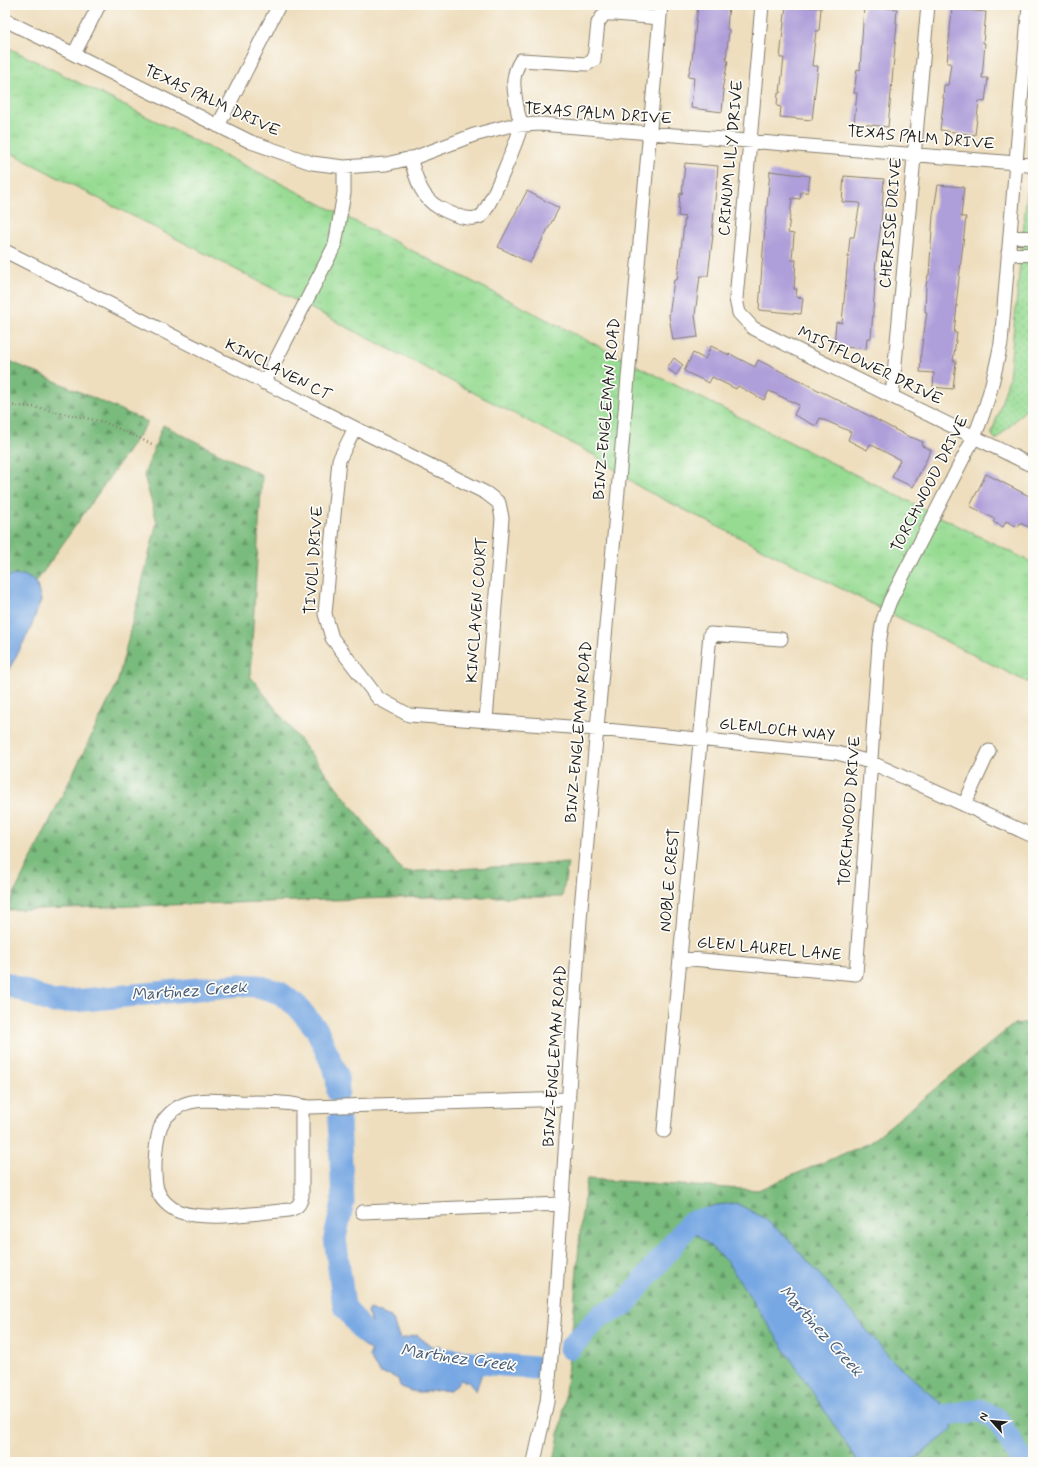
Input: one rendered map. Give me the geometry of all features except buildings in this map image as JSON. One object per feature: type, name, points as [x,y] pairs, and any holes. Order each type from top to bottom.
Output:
[{"type":"street","points":[[74,54],[99,5]]},
{"type":"street","points":[[218,126],[278,5]]},
{"type":"street","name":"BINZ-ENGLEMAN ROAD","points":[[534,1462],[547,1402],[554,1323],[580,920],[661,5]]},
{"type":"street","name":"CRINUM LILY DRIVE","points":[[739,313],[736,299],[762,5]]},
{"type":"street","name":"CHERISSE DRIVE","points":[[892,396],[928,5]]},
{"type":"street","name":"TORCHWOOD DRIVE","points":[[856,974],[879,644],[883,620],[890,600],[974,437],[993,384],[1001,343],[1029,5]]},
{"type":"street","points":[[410,158],[424,195],[436,207],[471,219],[482,216],[500,182],[521,125],[513,84],[515,69],[521,60],[587,64],[594,60],[598,23],[604,14],[659,18]]},
{"type":"street","name":"TEXAS PALM DRIVE","points":[[5,20],[251,142],[312,163],[344,167],[386,164],[410,158],[474,135],[508,126],[540,124],[1016,163],[1033,166]]},
{"type":"street","points":[[264,383],[335,245],[344,193],[344,167]]},
{"type":"street","points":[[1010,236],[1033,238]]},
{"type":"street","name":"KINCLAVEN CT","points":[[5,251],[264,383],[486,493],[499,503]]},
{"type":"street","points":[[1008,253],[1033,255]]},
{"type":"street","name":"MISTFLOWER DRIVE","points":[[739,313],[753,328],[1033,466]]},
{"type":"street","name":"TIVOLI DRIVE","points":[[355,428],[339,460],[325,614],[332,638],[378,698],[409,715],[597,729]]},
{"type":"street","name":"KINCLAVEN COURT","points":[[486,720],[502,518],[499,503]]},
{"type":"street","name":"NOBLE CREST","points":[[664,1131],[710,634],[781,639]]},
{"type":"street","name":"GLENLOCH WAY","points":[[597,729],[837,753],[870,762],[1033,836]]},
{"type":"street","points":[[964,805],[989,751]]},
{"type":"street","name":"GLEN LAUREL LANE","points":[[680,958],[856,974]]},
{"type":"street","points":[[302,1106],[302,1196],[300,1204],[296,1208],[289,1210],[207,1216],[179,1212],[169,1206],[162,1198],[157,1188],[157,1137],[163,1121],[180,1105],[198,1101],[284,1103],[302,1106],[309,1108],[569,1099]]},
{"type":"street","points":[[362,1212],[562,1204]]},
{"type":"path","points":[[5,405],[33,407],[104,422],[154,445]]},
{"type":"green space","points":[[5,46],[278,182],[649,372],[1033,563],[1033,685],[641,488],[594,455],[5,150]]},
{"type":"green space","points":[[1033,181],[1033,402],[996,440],[992,433],[1009,378],[1027,191],[1029,185]]},
{"type":"green space","points":[[5,359],[148,422],[36,582],[5,583]]},
{"type":"green space","points":[[163,425],[262,475],[250,676],[403,872],[568,863],[562,897],[425,897],[6,910],[117,684],[157,522],[144,475]]},
{"type":"green space","points":[[1033,1022],[1033,1462],[554,1462],[563,1413],[573,1319],[581,1220],[587,1179],[758,1190],[869,1143],[1014,1024]]},
{"type":"water","points":[[24,575],[36,582],[41,600],[30,630],[5,677],[5,576]]},
{"type":"water","points":[[736,1203],[764,1218],[787,1238],[891,1359],[941,1403],[953,1429],[919,1456],[908,1462],[858,1462],[728,1263],[706,1242],[687,1227],[696,1212],[716,1205]]},
{"type":"water","points":[[369,1309],[391,1317],[400,1339],[417,1335],[432,1347],[440,1345],[450,1358],[479,1360],[481,1376],[476,1391],[468,1382],[461,1380],[450,1391],[443,1390],[419,1392],[407,1390],[400,1386],[398,1379],[390,1375],[380,1373],[369,1357],[371,1351],[360,1343],[349,1327],[368,1344],[380,1340],[367,1312]]},
{"type":"waterway","name":"Martinez Creek","points":[[5,983],[52,1002],[239,985],[258,986],[280,993],[297,1006],[317,1030],[337,1075],[338,1092]]},
{"type":"waterway","name":"Martinez Creek","points":[[339,1121],[343,1202],[335,1238],[344,1306],[364,1332],[399,1352],[405,1353]]},
{"type":"waterway","name":"Martinez Creek","points":[[570,1348],[601,1315],[623,1306],[691,1222],[716,1218]]},
{"type":"waterway","name":"Martinez Creek","points":[[449,1360],[535,1368]]},
{"type":"waterway","name":"Martinez Creek","points":[[916,1415],[936,1417],[979,1410],[996,1418],[1018,1454],[1021,1462]]}]
